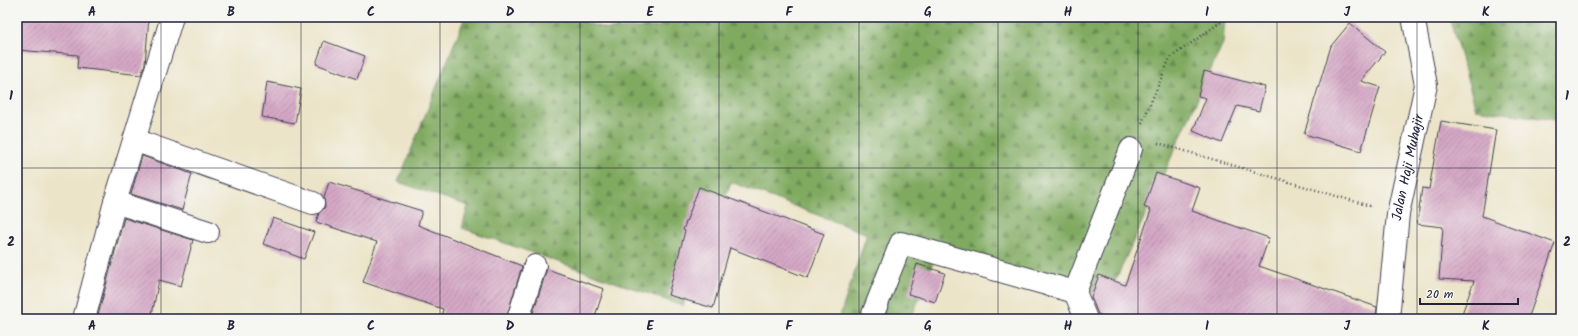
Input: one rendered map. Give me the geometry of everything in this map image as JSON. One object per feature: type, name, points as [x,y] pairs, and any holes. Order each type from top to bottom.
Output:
[{"type":"street","points":[[84,319],[115,202],[172,17]]},
{"type":"street","name":"Jalan Haji Muhajir","points":[[1388,319],[1398,214],[1426,85],[1413,17]]},
{"type":"street","points":[[134,140],[314,203]]},
{"type":"street","points":[[1086,319],[1075,292],[1131,150]]},
{"type":"street","points":[[115,202],[208,232]]},
{"type":"street","points":[[871,319],[901,243],[1075,292]]},
{"type":"street","points":[[518,319],[535,266]]},
{"type":"path","points":[[1131,150],[1170,58],[1228,17]]},
{"type":"path","points":[[1131,150],[1142,144],[1159,143],[1398,214]]},
{"type":"green space","points":[[465,17],[567,17],[607,29],[660,27],[663,17],[1216,17],[1225,19],[1223,43],[1108,297],[938,250],[911,319],[839,319],[867,234],[731,182],[683,306],[462,228],[468,206],[398,182]]},
{"type":"green space","points":[[1449,17],[1561,17],[1561,121],[1476,109]]},
{"type":"building","points":[[17,17],[149,17],[145,64],[141,75],[77,68],[78,55],[17,50]]},
{"type":"building","points":[[1350,23],[1385,52],[1361,81],[1380,87],[1361,151],[1304,134],[1331,46]]},
{"type":"building","points":[[324,41],[365,56],[357,79],[316,64]]},
{"type":"building","points":[[1204,71],[1265,87],[1259,111],[1237,106],[1222,143],[1193,131],[1206,98],[1198,96]]},
{"type":"building","points":[[267,82],[301,89],[295,123],[262,117]]},
{"type":"building","points":[[1441,121],[1496,130],[1482,216],[1555,243],[1528,319],[1460,319],[1474,281],[1439,279],[1443,227],[1417,224],[1422,188],[1429,189]]},
{"type":"building","points":[[142,156],[192,174],[182,210],[131,194]]},
{"type":"building","points":[[1156,173],[1200,188],[1192,211],[1269,238],[1259,266],[1377,307],[1376,319],[1109,319],[1098,314],[1091,297],[1099,275],[1125,285],[1151,210],[1144,207]]},
{"type":"building","points":[[329,182],[422,211],[418,225],[522,266],[506,319],[441,319],[443,309],[363,282],[377,242],[316,222],[319,213],[325,207],[324,198]]},
{"type":"building","points":[[699,187],[824,234],[808,278],[730,248],[713,308],[668,295],[685,231],[683,230]]},
{"type":"building","points":[[124,218],[193,240],[181,286],[159,280],[151,319],[97,319]]},
{"type":"building","points":[[273,218],[314,232],[304,259],[263,244]]},
{"type":"building","points":[[917,264],[945,273],[935,302],[908,294]]},
{"type":"building","points":[[547,269],[604,289],[594,319],[531,319]]}]
